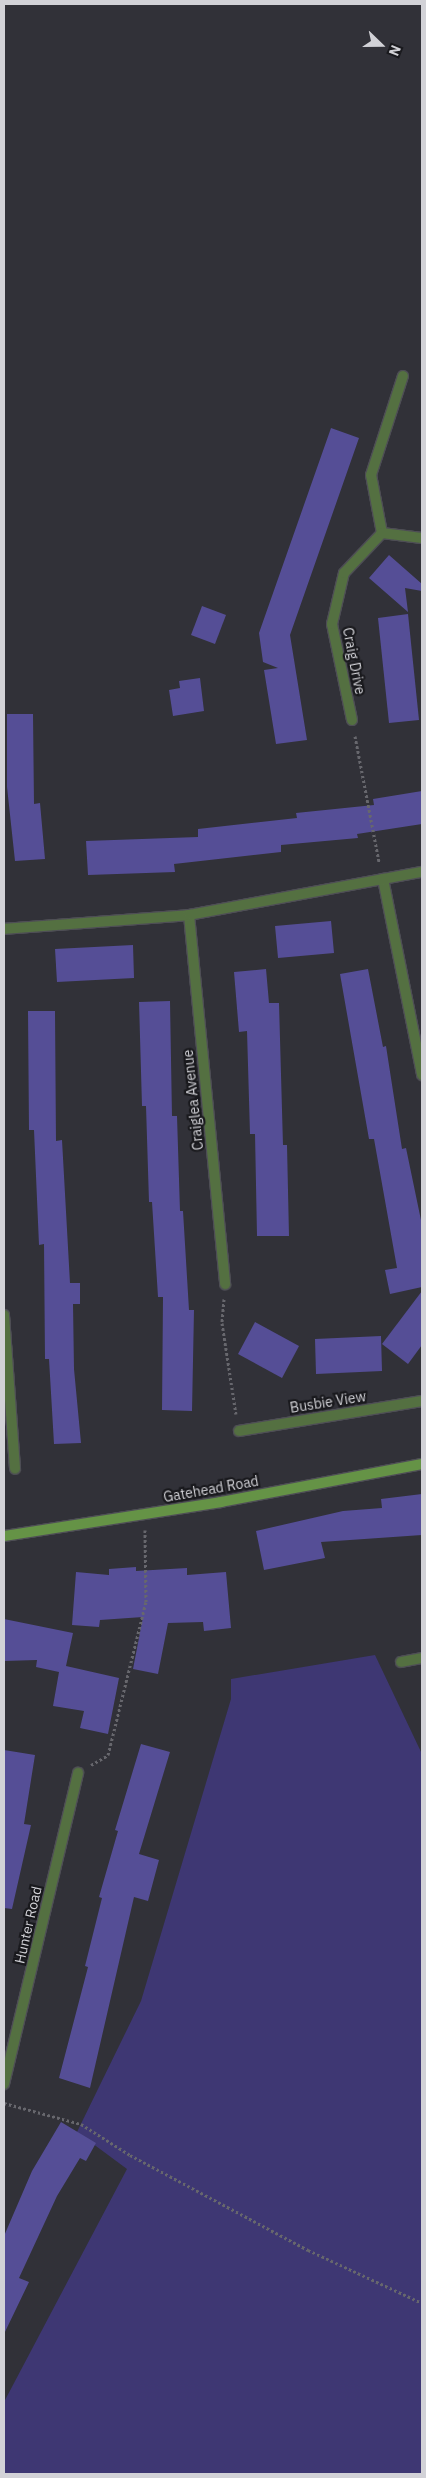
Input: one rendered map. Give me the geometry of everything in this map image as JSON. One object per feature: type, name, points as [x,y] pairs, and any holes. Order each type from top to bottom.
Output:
[{"type":"main road","name":"Gatehead Road","points":[[4,1536],[144,1514],[422,1464]]},
{"type":"street","points":[[403,376],[371,475],[382,533],[422,538]]},
{"type":"street","name":"Craig Drive","points":[[352,720],[332,624],[344,573],[382,533]]},
{"type":"street","points":[[4,929],[189,915],[422,872]]},
{"type":"street","points":[[383,879],[422,1075]]},
{"type":"street","name":"Craiglea Avenue","points":[[189,915],[225,1284]]},
{"type":"street","points":[[4,1315],[15,1469]]},
{"type":"street","name":"Busbie View","points":[[239,1431],[422,1401]]},
{"type":"street","points":[[401,1662],[422,1658]]},
{"type":"street","name":"Hunter Road","points":[[4,2084],[78,1773]]},
{"type":"path","points":[[352,720],[383,879]]},
{"type":"path","points":[[225,1284],[222,1323],[239,1431]]},
{"type":"path","points":[[78,1773],[108,1755],[146,1602],[144,1514]]},
{"type":"path","points":[[4,2102],[81,2124],[130,2155],[308,2250],[422,2303]]},
{"type":"shaded area","points":[[375,1655],[422,1754],[422,2474],[4,2474],[4,2402],[127,2169],[77,2132],[141,2001],[231,1699],[231,1679]]},
{"type":"building","points":[[331,428],[359,438],[290,635],[307,740],[276,744],[264,670],[278,668],[263,662],[259,633]]},
{"type":"building","points":[[389,555],[422,584],[422,591],[405,588],[408,612],[369,578]]},
{"type":"building","points":[[202,606],[226,615],[215,644],[191,635]]},
{"type":"building","points":[[408,614],[419,720],[389,723],[378,618]]},
{"type":"building","points":[[200,678],[204,711],[173,716],[169,690],[180,688],[179,681]]},
{"type":"building","points":[[7,714],[33,714],[34,804],[40,803],[45,859],[15,861],[7,787]]},
{"type":"building","points":[[422,791],[422,824],[357,834],[358,838],[281,845],[281,852],[174,864],[175,872],[88,875],[86,841],[198,837],[198,829],[297,818],[296,813],[374,805],[373,799]]},
{"type":"building","points":[[331,921],[334,953],[278,958],[275,926]]},
{"type":"building","points":[[133,945],[134,978],[57,982],[55,949]]},
{"type":"building","points":[[266,969],[269,1003],[279,1003],[283,1145],[287,1145],[289,1236],[257,1236],[255,1134],[250,1134],[247,1031],[239,1032],[234,972]]},
{"type":"building","points":[[368,969],[383,1047],[386,1046],[402,1149],[406,1148],[422,1225],[422,1287],[390,1294],[385,1270],[397,1268],[374,1139],[369,1139],[340,974]]},
{"type":"building","points":[[170,1001],[172,1116],[177,1116],[180,1211],[183,1211],[189,1310],[194,1310],[192,1411],[162,1410],[163,1297],[158,1297],[152,1202],[149,1202],[146,1106],[142,1106],[139,1002]]},
{"type":"building","points":[[28,1011],[55,1011],[56,1141],[62,1140],[70,1283],[80,1283],[80,1304],[73,1304],[74,1369],[81,1443],[54,1444],[49,1359],[45,1359],[44,1244],[39,1245],[34,1130],[29,1130]]},
{"type":"building","points":[[422,1291],[422,1345],[408,1364],[382,1344]]},
{"type":"building","points":[[255,1322],[299,1346],[282,1378],[238,1354]]},
{"type":"building","points":[[381,1336],[382,1371],[316,1374],[315,1339]]},
{"type":"building","points":[[422,1494],[422,1535],[321,1542],[325,1558],[264,1570],[256,1531],[343,1511],[382,1508],[381,1499]]},
{"type":"building","points":[[136,1567],[136,1571],[187,1568],[187,1575],[226,1572],[231,1628],[204,1631],[203,1622],[168,1623],[158,1674],[133,1669],[143,1617],[100,1620],[99,1627],[72,1625],[76,1572],[109,1575],[109,1569]]},
{"type":"building","points":[[4,1619],[73,1633],[66,1666],[119,1678],[108,1734],[80,1728],[84,1711],[53,1706],[59,1672],[36,1667],[37,1660],[4,1661]]},
{"type":"building","points":[[141,1744],[170,1752],[139,1854],[159,1860],[148,1901],[134,1897],[90,2088],[59,2078],[88,1967],[85,1966],[102,1898],[99,1897],[118,1831],[115,1830]]},
{"type":"building","points":[[4,1750],[35,1755],[24,1824],[31,1825],[12,1909],[4,1908]]},
{"type":"building","points":[[61,2122],[96,2143],[86,2161],[80,2158],[57,2196],[19,2278],[29,2282],[4,2334],[4,2236],[32,2171]]}]
